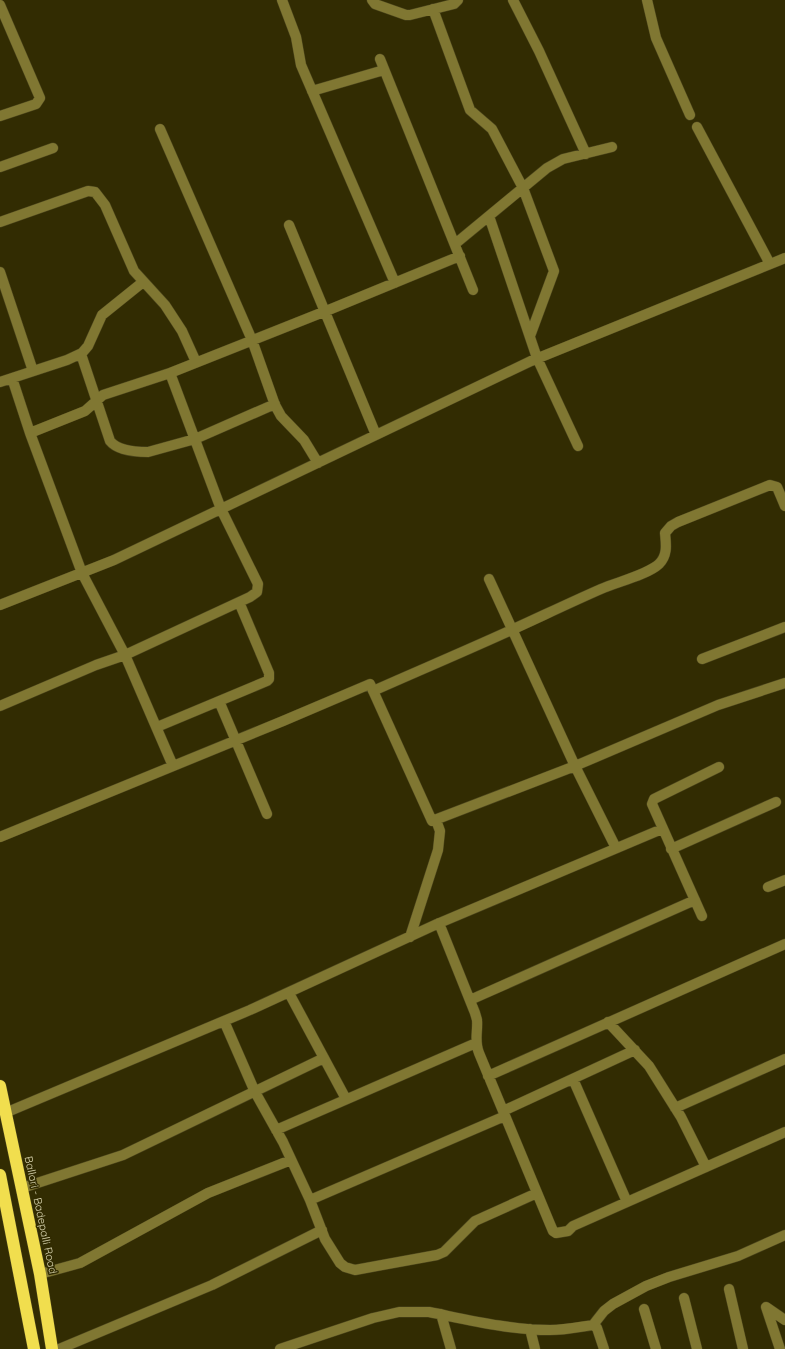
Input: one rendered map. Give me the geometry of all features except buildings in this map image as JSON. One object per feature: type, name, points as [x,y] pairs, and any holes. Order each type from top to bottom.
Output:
[{"type":"highway","name":"Ballari - Badepalli Road","points":[[0,1086],[40,1274],[52,1349]]},
{"type":"highway","points":[[0,1175],[3,1204],[34,1349]]},
{"type":"street","points":[[282,0],[296,37],[301,65],[395,283]]},
{"type":"street","points":[[372,0],[375,4],[406,15],[454,4],[458,0]]},
{"type":"street","points":[[513,0],[539,51],[586,154]]},
{"type":"street","points":[[647,0],[656,38],[690,115]]},
{"type":"street","points":[[0,5],[40,98],[36,104],[0,116]]},
{"type":"street","points":[[433,10],[470,110],[492,129],[523,188],[554,271],[530,336]]},
{"type":"street","points":[[380,59],[474,290]]},
{"type":"street","points":[[312,91],[384,70]]},
{"type":"street","points":[[697,127],[770,264]]},
{"type":"street","points":[[160,129],[252,340],[275,404],[281,416],[304,440],[318,462]]},
{"type":"street","points":[[455,244],[556,163],[612,147]]},
{"type":"street","points":[[0,167],[54,148]]},
{"type":"street","points":[[0,222],[88,191],[95,192],[104,205],[134,271],[165,305],[179,326],[196,362]]},
{"type":"street","points":[[489,216],[537,358],[578,446]]},
{"type":"street","points":[[289,224],[376,435]]},
{"type":"street","points":[[30,433],[85,411],[96,401],[110,393],[170,373],[325,312],[460,256]]},
{"type":"street","points":[[0,605],[114,560],[537,358],[785,258]]},
{"type":"street","points":[[0,272],[33,371]]},
{"type":"street","points":[[0,382],[81,354],[88,346],[102,314],[143,282]]},
{"type":"street","points":[[81,354],[110,441],[114,446],[141,452],[148,452],[195,438],[275,404]]},
{"type":"street","points":[[0,706],[96,665],[125,655],[254,595],[258,588],[258,584],[221,509],[170,373]]},
{"type":"street","points":[[12,378],[30,433],[82,573],[125,655],[173,766]]},
{"type":"street","points":[[373,691],[601,589],[651,570],[664,558],[667,550],[665,532],[678,522],[770,485],[777,487],[785,506]]},
{"type":"street","points":[[489,579],[575,766],[616,848]]},
{"type":"street","points":[[157,727],[267,681],[270,676],[269,672],[239,602]]},
{"type":"street","points":[[702,659],[785,627]]},
{"type":"street","points":[[0,837],[370,684],[432,821],[575,766],[718,705],[785,683]]},
{"type":"street","points":[[219,701],[267,814]]},
{"type":"street","points":[[702,916],[652,807],[652,804],[654,799],[720,767]]},
{"type":"street","points":[[671,849],[776,802]]},
{"type":"street","points":[[410,937],[438,850],[440,831],[436,820]]},
{"type":"street","points":[[5,1113],[224,1021],[440,923],[662,829]]},
{"type":"street","points":[[768,887],[785,880]]},
{"type":"street","points":[[470,1000],[695,900]]},
{"type":"street","points":[[440,923],[477,1020],[476,1042],[488,1076],[553,1231],[558,1233],[568,1231],[573,1226],[785,1132]]},
{"type":"street","points":[[488,1076],[785,944]]},
{"type":"street","points":[[289,992],[346,1099]]},
{"type":"street","points":[[224,1021],[255,1092],[276,1130],[310,1200],[325,1239],[340,1263],[349,1269],[355,1270],[440,1254],[475,1221],[537,1193]]},
{"type":"street","points":[[608,1022],[649,1066],[676,1108],[706,1167]]},
{"type":"street","points":[[276,1130],[476,1042]]},
{"type":"street","points":[[310,1200],[504,1114],[572,1079],[635,1050]]},
{"type":"street","points":[[22,1188],[123,1155],[324,1058]]},
{"type":"street","points":[[676,1108],[785,1059]]},
{"type":"street","points":[[572,1079],[627,1202]]},
{"type":"street","points":[[40,1274],[80,1263],[208,1193],[291,1160]]},
{"type":"street","points":[[58,1349],[212,1285],[322,1230]]},
{"type":"street","points":[[280,1349],[374,1318],[399,1312],[429,1312],[530,1329],[570,1329],[593,1325],[604,1311],[613,1304],[646,1286],[669,1277],[738,1256],[785,1235]]},
{"type":"street","points":[[729,1289],[743,1349]]},
{"type":"street","points":[[684,1298],[698,1349]]},
{"type":"street","points":[[780,1349],[766,1307],[785,1320]]},
{"type":"street","points":[[644,1309],[656,1349]]},
{"type":"street","points":[[442,1314],[451,1349]]},
{"type":"street","points":[[593,1325],[597,1328],[604,1349]]},
{"type":"street","points":[[530,1329],[535,1349]]}]
